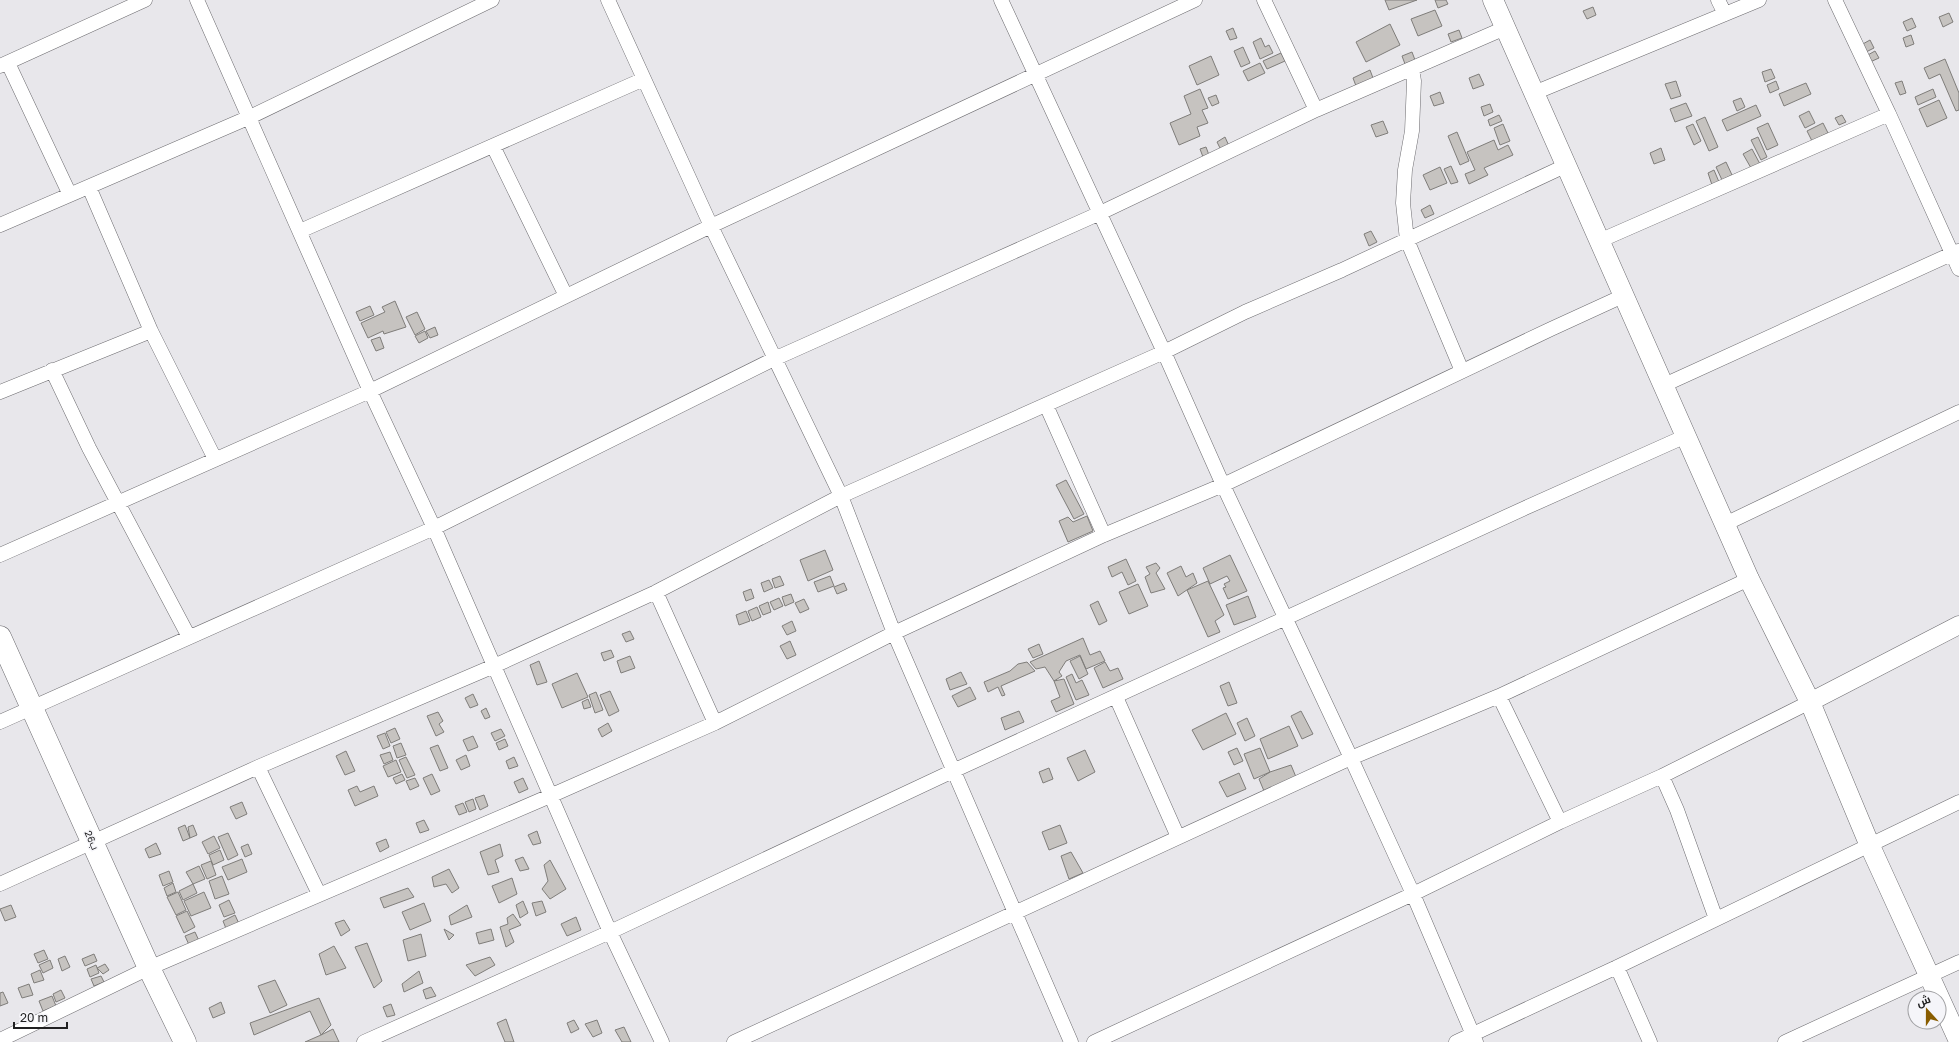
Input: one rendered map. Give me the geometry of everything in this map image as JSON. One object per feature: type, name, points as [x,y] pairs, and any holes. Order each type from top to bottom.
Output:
[{"type":"highway","name":"26ب","points":[[0,637],[149,968],[185,1042]]},
{"type":"main road","points":[[1493,0],[1565,166],[1664,385],[1749,579],[1810,702],[1870,846],[1930,974],[1959,1041]]},
{"type":"street","points":[[70,195],[4,64],[145,0]]},
{"type":"street","points":[[197,0],[370,391],[434,528],[610,932],[662,1042]]},
{"type":"street","points":[[0,225],[250,117],[492,0]]},
{"type":"street","points":[[1000,0],[1098,214],[1164,352],[1223,485],[1351,758],[1413,894],[1474,1038]]},
{"type":"street","points":[[0,555],[370,391],[711,226],[1195,0]]},
{"type":"street","points":[[1264,0],[1316,110]]},
{"type":"street","points":[[1718,0],[1724,14]]},
{"type":"street","points":[[1534,93],[1758,0]]},
{"type":"street","points":[[1835,0],[1955,253],[1959,269]]},
{"type":"street","points":[[611,1],[644,79],[711,226],[841,496],[894,633],[1071,1042]]},
{"type":"street","points":[[0,722],[434,528],[774,359],[1098,214],[1316,110],[1505,28]]},
{"type":"street","points":[[1412,69],[1414,82],[1412,131],[1405,170],[1402,203],[1407,240],[1462,371]]},
{"type":"street","points":[[300,231],[644,79]]},
{"type":"street","points":[[1599,241],[1889,114]]},
{"type":"street","points":[[493,146],[566,296]]},
{"type":"street","points":[[0,884],[258,767],[494,666],[656,592],[841,496],[1164,352],[1245,312],[1342,270],[1565,166]]},
{"type":"street","points":[[90,186],[152,331],[215,459]]},
{"type":"street","points":[[1664,385],[1955,253]]},
{"type":"street","points":[[0,1040],[149,968],[550,796],[715,723],[894,633],[1104,535],[1223,485],[1623,296]]},
{"type":"street","points":[[0,392],[152,331]]},
{"type":"street","points":[[52,370],[118,503],[189,637]]},
{"type":"street","points":[[1046,405],[1104,535]]},
{"type":"street","points":[[1725,524],[1959,412]]},
{"type":"street","points":[[364,1042],[610,932],[953,771],[1686,436]]},
{"type":"street","points":[[734,1042],[1351,758],[1499,696],[1749,579]]},
{"type":"street","points":[[656,592],[715,723]]},
{"type":"street","points":[[1094,1042],[1413,894],[1560,822],[1662,776],[1959,625]]},
{"type":"street","points":[[1499,696],[1560,822]]},
{"type":"street","points":[[1116,697],[1178,837]]},
{"type":"street","points":[[258,767],[319,894]]},
{"type":"street","points":[[1662,776],[1677,810],[1716,919]]},
{"type":"street","points":[[1456,1042],[1474,1038],[1617,967],[1959,802]]},
{"type":"street","points":[[1785,1042],[1930,974],[1959,962]]},
{"type":"street","points":[[1617,967],[1650,1042]]},
{"type":"building","points":[[1385,0],[1417,0],[1389,10]]},
{"type":"building","points":[[1435,0],[1446,0],[1448,4],[1438,8]]},
{"type":"building","points":[[1593,7],[1596,15],[1587,19],[1583,11]]},
{"type":"building","points":[[1435,10],[1442,26],[1418,36],[1411,19]]},
{"type":"building","points":[[1949,13],[1953,22],[1943,27],[1939,17]]},
{"type":"building","points":[[1912,18],[1916,27],[1907,31],[1903,22]]},
{"type":"building","points":[[1390,24],[1400,45],[1366,62],[1356,42]]},
{"type":"building","points":[[1233,28],[1237,38],[1230,40],[1226,31]]},
{"type":"building","points":[[1459,30],[1462,38],[1451,42],[1448,34]]},
{"type":"building","points":[[1911,35],[1914,44],[1906,47],[1903,38]]},
{"type":"building","points":[[1261,38],[1265,47],[1269,45],[1273,53],[1260,59],[1253,42]]},
{"type":"building","points":[[1870,40],[1874,48],[1864,53],[1861,45]]},
{"type":"building","points":[[1243,47],[1250,63],[1241,67],[1234,51]]},
{"type":"building","points":[[1875,51],[1879,58],[1870,62],[1866,56]]},
{"type":"building","points":[[1412,52],[1415,60],[1405,64],[1402,56]]},
{"type":"building","points":[[1281,53],[1285,61],[1267,69],[1263,61]]},
{"type":"building","points":[[1211,56],[1219,75],[1197,85],[1189,66]]},
{"type":"building","points":[[1945,59],[1959,93],[1959,110],[1956,111],[1940,74],[1929,79],[1924,68]]},
{"type":"building","points":[[1260,63],[1265,73],[1248,81],[1243,71]]},
{"type":"building","points":[[1771,69],[1775,78],[1765,82],[1762,72]]},
{"type":"building","points":[[1370,70],[1373,78],[1356,86],[1353,78]]},
{"type":"building","points":[[1479,74],[1484,85],[1473,89],[1469,78]]},
{"type":"building","points":[[1676,81],[1681,96],[1671,99],[1665,84]]},
{"type":"building","points":[[1776,81],[1779,89],[1770,93],[1767,85]]},
{"type":"building","points":[[1902,81],[1906,93],[1900,95],[1895,83]]},
{"type":"building","points":[[1806,83],[1811,94],[1784,106],[1779,94]]},
{"type":"building","points":[[1200,89],[1208,108],[1202,110],[1208,123],[1197,127],[1200,136],[1179,145],[1170,123],[1191,114],[1184,96]]},
{"type":"building","points":[[1933,89],[1936,97],[1918,105],[1915,97]]},
{"type":"building","points":[[1440,92],[1444,103],[1434,106],[1430,96]]},
{"type":"building","points":[[1216,95],[1219,103],[1212,106],[1208,98]]},
{"type":"building","points":[[1741,98],[1745,107],[1737,111],[1733,101]]},
{"type":"building","points":[[1939,100],[1947,118],[1927,127],[1919,109]]},
{"type":"building","points":[[1686,103],[1692,116],[1675,122],[1670,109]]},
{"type":"building","points":[[1490,104],[1493,112],[1484,116],[1481,107]]},
{"type":"building","points":[[1756,105],[1761,116],[1727,131],[1722,120]]},
{"type":"building","points":[[1809,111],[1815,123],[1805,128],[1799,116]]},
{"type":"building","points":[[1499,115],[1502,121],[1490,126],[1488,120]]},
{"type":"building","points":[[1842,115],[1846,122],[1839,125],[1835,118]]},
{"type":"building","points":[[1705,117],[1718,147],[1709,151],[1696,121]]},
{"type":"building","points":[[1383,121],[1388,133],[1376,137],[1371,125]]},
{"type":"building","points":[[1768,123],[1778,145],[1767,150],[1757,128]]},
{"type":"building","points":[[1823,123],[1828,133],[1812,141],[1807,131]]},
{"type":"building","points":[[1503,124],[1510,141],[1500,145],[1494,128]]},
{"type":"building","points":[[1693,124],[1701,141],[1694,145],[1686,127]]},
{"type":"building","points":[[1457,132],[1469,161],[1460,165],[1448,136]]},
{"type":"building","points":[[1225,137],[1229,146],[1221,150],[1217,142]]},
{"type":"building","points":[[1758,137],[1767,157],[1761,160],[1751,140]]},
{"type":"building","points":[[1494,140],[1498,150],[1508,145],[1513,155],[1484,168],[1488,175],[1469,184],[1465,174],[1475,170],[1467,152]]},
{"type":"building","points":[[1206,147],[1209,155],[1203,157],[1200,149]]},
{"type":"building","points":[[1661,148],[1665,160],[1654,164],[1650,153]]},
{"type":"building","points":[[1752,149],[1760,164],[1751,168],[1743,154]]},
{"type":"building","points":[[1726,162],[1732,175],[1722,180],[1716,167]]},
{"type":"building","points":[[1451,166],[1458,182],[1451,184],[1444,169]]},
{"type":"building","points":[[1440,167],[1447,183],[1430,190],[1423,175]]},
{"type":"building","points":[[1714,170],[1719,182],[1712,185],[1708,173]]},
{"type":"building","points":[[1430,205],[1434,214],[1425,218],[1421,210]]},
{"type":"building","points":[[1371,231],[1377,242],[1369,246],[1364,234]]},
{"type":"building","points":[[395,301],[406,327],[384,334],[383,331],[368,338],[361,323],[385,312],[382,307]]},
{"type":"building","points":[[370,306],[374,315],[360,321],[356,312]]},
{"type":"building","points":[[417,312],[425,329],[415,335],[406,317]]},
{"type":"building","points":[[435,327],[438,335],[430,338],[426,331]]},
{"type":"building","points":[[425,331],[428,338],[419,343],[415,336]]},
{"type":"building","points":[[380,337],[384,348],[376,351],[371,340]]},
{"type":"building","points":[[1066,480],[1084,514],[1074,519],[1056,485]]},
{"type":"building","points":[[1087,516],[1093,531],[1068,542],[1059,521],[1068,517],[1073,522]]},
{"type":"building","points":[[825,550],[833,570],[808,581],[800,560]]},
{"type":"building","points":[[1230,555],[1247,591],[1228,599],[1223,588],[1226,587],[1224,584],[1230,581],[1227,576],[1210,584],[1203,568]]},
{"type":"building","points":[[1126,559],[1136,581],[1128,585],[1122,572],[1112,577],[1108,567]]},
{"type":"building","points":[[1156,563],[1160,568],[1156,573],[1165,589],[1151,593],[1145,577],[1150,574],[1146,567]]},
{"type":"building","points":[[1181,566],[1186,577],[1193,573],[1197,583],[1178,596],[1167,573]]},
{"type":"building","points":[[780,576],[784,585],[775,588],[772,579]]},
{"type":"building","points":[[830,576],[834,586],[818,592],[814,582]]},
{"type":"building","points":[[769,580],[773,588],[764,592],[761,583]]},
{"type":"building","points":[[1208,581],[1224,615],[1215,621],[1220,632],[1208,637],[1187,590]]},
{"type":"building","points":[[844,583],[847,590],[837,594],[834,587]]},
{"type":"building","points":[[1138,584],[1148,606],[1129,614],[1119,592]]},
{"type":"building","points":[[751,589],[754,598],[746,601],[743,592]]},
{"type":"building","points":[[791,594],[794,602],[785,606],[782,597]]},
{"type":"building","points":[[1248,596],[1256,617],[1234,625],[1226,605]]},
{"type":"building","points":[[779,598],[783,606],[774,610],[770,602]]},
{"type":"building","points":[[804,599],[809,609],[800,613],[795,603]]},
{"type":"building","points":[[1098,601],[1107,621],[1099,625],[1090,605]]},
{"type":"building","points":[[768,602],[771,612],[763,615],[759,606]]},
{"type":"building","points":[[757,607],[761,617],[752,621],[748,611]]},
{"type":"building","points":[[746,611],[750,621],[739,625],[736,615]]},
{"type":"building","points":[[792,621],[796,631],[787,635],[782,626]]},
{"type":"building","points":[[630,631],[634,639],[626,642],[622,634]]},
{"type":"building","points":[[1083,638],[1090,655],[1100,651],[1105,661],[1086,669],[1080,655],[1066,661],[1059,672],[1062,676],[1054,681],[1045,667],[1036,669],[1030,662]]},
{"type":"building","points":[[790,641],[796,655],[787,659],[780,646]]},
{"type":"building","points":[[1039,644],[1043,654],[1033,658],[1028,649]]},
{"type":"building","points":[[611,650],[614,657],[604,661],[601,653]]},
{"type":"building","points":[[630,656],[635,668],[621,673],[617,661]]},
{"type":"building","points":[[1080,656],[1088,674],[1079,679],[1070,661]]},
{"type":"building","points":[[539,661],[547,682],[537,685],[530,665]]},
{"type":"building","points":[[1027,662],[1035,671],[1001,686],[1005,695],[1002,696],[998,687],[988,692],[984,682],[1010,671],[1018,664]]},
{"type":"building","points":[[1105,662],[1110,671],[1118,668],[1123,679],[1103,688],[1094,668]]},
{"type":"building","points":[[961,672],[967,684],[950,690],[946,679]]},
{"type":"building","points":[[577,673],[588,697],[562,708],[552,684]]},
{"type":"building","points":[[1072,674],[1076,683],[1082,680],[1089,695],[1076,700],[1066,677]]},
{"type":"building","points":[[1064,679],[1074,704],[1056,712],[1051,701],[1060,697],[1054,681]]},
{"type":"building","points":[[1229,682],[1237,703],[1228,706],[1220,686]]},
{"type":"building","points":[[970,687],[976,699],[958,707],[952,696]]},
{"type":"building","points":[[610,691],[619,711],[609,716],[600,695]]},
{"type":"building","points":[[596,692],[603,710],[595,713],[589,695]]},
{"type":"building","points":[[473,694],[478,705],[470,708],[465,698]]},
{"type":"building","points":[[588,699],[591,707],[584,709],[582,702]]},
{"type":"building","points":[[486,708],[490,717],[485,719],[481,711]]},
{"type":"building","points":[[1019,711],[1024,722],[1005,730],[1001,718]]},
{"type":"building","points":[[1301,711],[1313,734],[1302,739],[1291,716]]},
{"type":"building","points":[[438,712],[443,721],[439,724],[444,732],[436,736],[427,716]]},
{"type":"building","points":[[1226,713],[1236,734],[1203,750],[1192,730]]},
{"type":"building","points":[[1247,718],[1255,736],[1245,741],[1237,723]]},
{"type":"building","points":[[608,723],[612,731],[602,737],[598,729]]},
{"type":"building","points":[[1289,726],[1298,746],[1268,759],[1260,739]]},
{"type":"building","points":[[395,728],[400,739],[391,743],[386,732]]},
{"type":"building","points":[[501,729],[505,736],[495,741],[491,733]]},
{"type":"building","points":[[385,733],[390,746],[383,749],[377,736]]},
{"type":"building","points":[[473,736],[478,747],[468,751],[463,740]]},
{"type":"building","points":[[505,739],[508,746],[499,750],[496,743]]},
{"type":"building","points":[[401,743],[406,755],[397,758],[393,746]]},
{"type":"building","points":[[438,745],[448,768],[440,771],[430,748]]},
{"type":"building","points":[[1237,748],[1243,761],[1234,765],[1228,752]]},
{"type":"building","points":[[1260,748],[1270,772],[1254,779],[1244,754]]},
{"type":"building","points":[[1085,750],[1095,772],[1078,781],[1067,758]]},
{"type":"building","points":[[346,751],[355,771],[345,775],[336,756]]},
{"type":"building","points":[[390,752],[393,760],[384,764],[380,755]]},
{"type":"building","points":[[466,755],[470,766],[461,770],[456,760]]},
{"type":"building","points":[[406,757],[415,775],[407,778],[399,760]]},
{"type":"building","points":[[514,757],[518,766],[509,769],[506,761]]},
{"type":"building","points":[[396,760],[401,772],[388,777],[383,766]]},
{"type":"building","points":[[1291,765],[1296,777],[1264,791],[1259,779],[1270,772]]},
{"type":"building","points":[[1049,768],[1053,779],[1043,783],[1039,772]]},
{"type":"building","points":[[1239,773],[1246,789],[1227,797],[1219,782]]},
{"type":"building","points":[[402,774],[405,780],[396,784],[393,778]]},
{"type":"building","points":[[432,774],[440,791],[431,795],[423,778]]},
{"type":"building","points":[[415,778],[419,786],[410,790],[406,781]]},
{"type":"building","points":[[523,778],[528,789],[519,793],[514,782]]},
{"type":"building","points":[[357,786],[360,792],[374,786],[378,796],[355,806],[348,790]]},
{"type":"building","points":[[484,795],[488,806],[480,810],[475,798]]},
{"type":"building","points":[[473,799],[476,809],[469,812],[465,802]]},
{"type":"building","points":[[242,802],[247,814],[236,819],[230,807]]},
{"type":"building","points":[[463,803],[467,812],[459,815],[455,806]]},
{"type":"building","points":[[424,820],[429,830],[420,833],[416,823]]},
{"type":"building","points":[[185,825],[190,838],[183,841],[178,828]]},
{"type":"building","points":[[193,825],[197,835],[190,838],[188,827]]},
{"type":"building","points":[[1060,825],[1067,843],[1049,850],[1042,832]]},
{"type":"building","points":[[537,831],[541,843],[533,845],[528,835]]},
{"type":"building","points":[[228,833],[238,855],[228,860],[218,837]]},
{"type":"building","points":[[214,836],[220,848],[208,854],[202,842]]},
{"type":"building","points":[[386,839],[389,847],[380,852],[376,843]]},
{"type":"building","points":[[156,843],[161,854],[149,858],[145,849]]},
{"type":"building","points":[[248,844],[252,854],[245,857],[241,847]]},
{"type":"building","points":[[500,844],[503,856],[495,860],[499,872],[488,875],[480,852]]},
{"type":"building","points":[[220,850],[224,860],[213,865],[209,855]]},
{"type":"building","points":[[1071,852],[1083,873],[1069,879],[1061,856]]},
{"type":"building","points":[[523,857],[529,869],[520,871],[515,860]]},
{"type":"building","points":[[242,859],[247,872],[228,880],[222,867]]},
{"type":"building","points":[[550,860],[566,889],[550,899],[542,889],[548,881],[544,865]]},
{"type":"building","points":[[211,861],[216,875],[207,879],[201,865]]},
{"type":"building","points":[[199,866],[205,879],[193,884],[186,872]]},
{"type":"building","points":[[449,869],[459,888],[452,893],[446,884],[434,887],[432,877]]},
{"type":"building","points":[[169,871],[173,882],[163,886],[159,875]]},
{"type":"building","points":[[222,876],[229,894],[215,899],[209,881]]},
{"type":"building","points":[[512,878],[517,894],[499,903],[492,886]]},
{"type":"building","points":[[173,883],[176,892],[167,896],[164,888]]},
{"type":"building","points":[[193,884],[197,893],[183,900],[179,891]]},
{"type":"building","points":[[408,888],[414,897],[384,908],[380,898]]},
{"type":"building","points":[[178,892],[186,910],[176,915],[167,897]]},
{"type":"building","points":[[204,892],[211,908],[191,916],[184,901]]},
{"type":"building","points":[[229,900],[235,913],[224,917],[219,905]]},
{"type":"building","points":[[523,901],[528,913],[520,918],[516,905]]},
{"type":"building","points":[[542,901],[546,912],[536,916],[532,903]]},
{"type":"building","points":[[424,903],[431,921],[410,930],[402,912]]},
{"type":"building","points":[[11,905],[16,917],[5,921],[0,909]]},
{"type":"building","points":[[467,905],[472,917],[451,925],[449,916]]},
{"type":"building","points":[[187,911],[195,927],[184,933],[176,916]]},
{"type":"building","points":[[513,914],[521,925],[509,930],[514,942],[506,947],[500,927],[508,924],[507,918]]},
{"type":"building","points":[[235,915],[240,926],[227,931],[223,921]]},
{"type":"building","points":[[576,917],[581,930],[567,936],[561,924]]},
{"type":"building","points":[[344,920],[350,930],[341,936],[335,923]]},
{"type":"building","points":[[444,929],[454,935],[449,940]]},
{"type":"building","points":[[491,929],[494,940],[479,944],[476,933]]},
{"type":"building","points":[[195,932],[200,943],[190,947],[185,936]]},
{"type":"building","points":[[421,934],[426,956],[408,961],[403,940]]},
{"type":"building","points":[[367,943],[382,981],[374,988],[355,947]]},
{"type":"building","points":[[334,946],[346,968],[326,975],[319,954]]},
{"type":"building","points":[[44,950],[48,959],[38,963],[34,954]]},
{"type":"building","points":[[94,954],[97,961],[85,966],[82,959]]},
{"type":"building","points":[[65,956],[70,967],[62,971],[58,959]]},
{"type":"building","points":[[490,957],[495,965],[475,976],[466,965]]},
{"type":"building","points":[[50,960],[53,968],[43,973],[39,965]]},
{"type":"building","points":[[105,964],[109,970],[103,974],[97,968]]},
{"type":"building","points":[[96,965],[99,973],[90,977],[87,969]]},
{"type":"building","points":[[40,970],[44,980],[34,983],[31,974]]},
{"type":"building","points":[[419,971],[423,983],[404,992],[402,984]]},
{"type":"building","points":[[101,976],[104,982],[94,986],[91,979]]},
{"type":"building","points":[[275,980],[287,1005],[270,1013],[258,986]]},
{"type":"building","points":[[29,984],[33,995],[22,998],[18,988]]},
{"type":"building","points":[[431,987],[436,996],[426,999],[423,990]]},
{"type":"building","points":[[61,990],[65,998],[56,1002],[53,994]]},
{"type":"building","points":[[3,992],[8,1003],[0,1006],[0,993]]},
{"type":"building","points":[[52,996],[56,1006],[43,1011],[39,1001]]},
{"type":"building","points":[[319,998],[331,1025],[321,1035],[310,1011],[254,1035],[250,1023]]},
{"type":"building","points":[[221,1002],[225,1013],[213,1018],[209,1008]]},
{"type":"building","points":[[391,1004],[395,1015],[387,1017],[383,1007]]},
{"type":"building","points":[[506,1019],[514,1042],[505,1042],[497,1023]]},
{"type":"building","points":[[574,1020],[579,1029],[571,1033],[567,1023]]},
{"type":"building","points":[[597,1020],[602,1033],[593,1037],[585,1024]]},
{"type":"building","points":[[624,1027],[631,1042],[622,1042],[615,1030]]},
{"type":"building","points":[[333,1029],[339,1042],[305,1042],[321,1035]]}]
